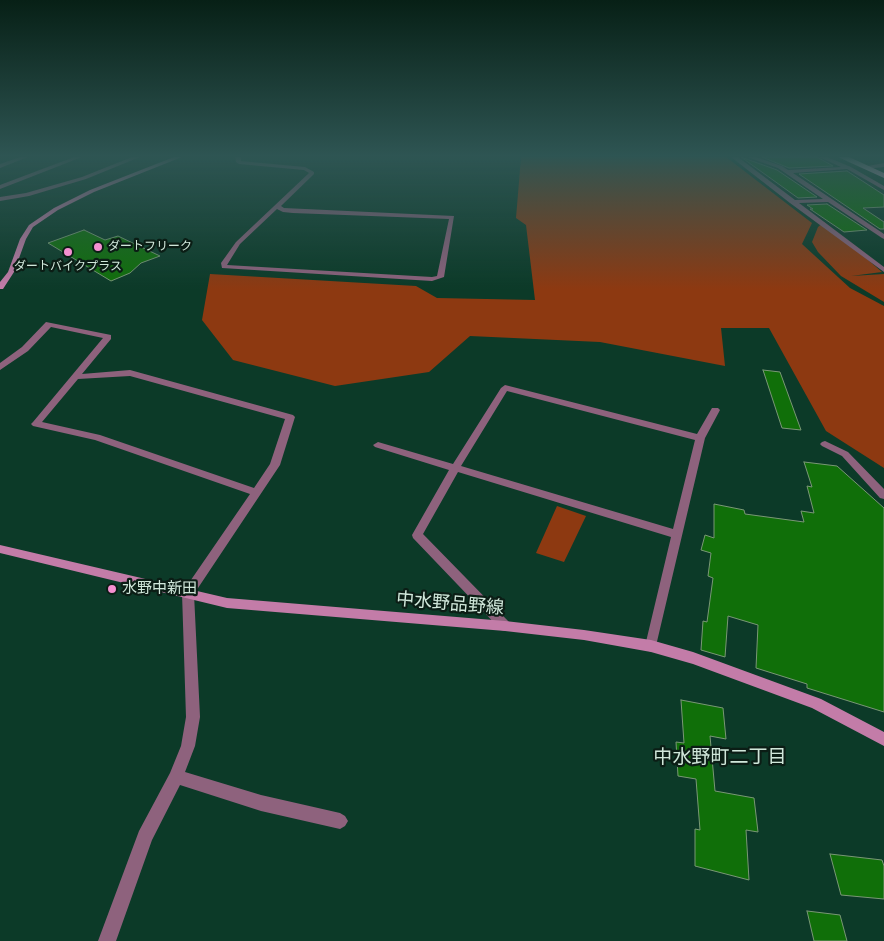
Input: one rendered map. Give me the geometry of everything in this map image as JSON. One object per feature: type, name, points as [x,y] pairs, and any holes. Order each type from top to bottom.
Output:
[{"type":"main road","points":[[0,287],[11,272],[31,226],[56,209],[72,201]]},
{"type":"main road","name":"中水野品野線","points":[[0,549],[227,603],[505,626],[584,635],[651,646],[693,658],[816,703],[884,739]]},
{"type":"street","points":[[278,207],[283,210],[293,211],[452,216],[440,277],[411,278],[224,268],[224,263],[238,243],[284,201]]},
{"type":"street","points":[[792,202],[812,201]]},
{"type":"street","points":[[830,201],[884,237]]},
{"type":"street","points":[[792,202],[884,269]]},
{"type":"street","points":[[0,368],[25,349],[49,324],[108,337],[36,424],[97,437],[257,493]]},
{"type":"street","points":[[75,377],[130,373],[290,417],[275,465],[188,593],[193,717],[188,746],[176,777],[145,836],[107,941]]},
{"type":"street","points":[[505,626],[417,535],[504,388],[700,438]]},
{"type":"street","points":[[651,646],[700,438],[715,410]]},
{"type":"street","points":[[825,444],[845,454],[884,495]]},
{"type":"street","points":[[378,446],[676,534]]},
{"type":"street","points":[[176,777],[261,803],[340,821]]},
{"type":"shaded area","points":[[517,201],[783,201],[812,223],[802,244],[850,288],[884,306],[884,468],[826,431],[769,328],[721,328],[725,366],[600,342],[470,336],[429,372],[335,386],[233,360],[202,320],[210,274],[416,286],[437,298],[535,300],[526,225],[516,218]]},
{"type":"shaded area","points":[[824,222],[882,272],[851,276],[884,274],[884,302],[841,276],[818,252],[812,242],[818,227]]},
{"type":"shaded area","points":[[557,506],[586,516],[564,562],[536,553]]},
{"type":"building","points":[[839,201],[884,201],[884,207],[863,208],[884,222],[884,229],[880,229]]},
{"type":"building","points":[[827,204],[867,230],[844,232],[807,205]]},
{"type":"building","name":"ダートフリーク","points":[[84,230],[105,240],[118,236],[160,256],[141,263],[130,273],[111,281],[48,243]]},
{"type":"building","points":[[763,370],[780,372],[801,430],[782,428]]},
{"type":"building","points":[[804,462],[837,466],[884,508],[884,712],[807,688],[807,684],[756,668],[758,625],[728,616],[725,657],[701,650],[703,621],[707,622],[713,578],[708,576],[711,553],[701,550],[705,535],[714,538],[714,504],[744,510],[745,514],[804,522],[801,511],[814,513],[807,486],[812,487]]},
{"type":"building","points":[[681,700],[723,708],[726,739],[710,736],[715,791],[754,798],[758,832],[746,830],[749,880],[695,866],[695,829],[700,830],[696,779],[678,776],[676,742],[684,743]]},
{"type":"building","points":[[830,854],[882,860],[884,866],[884,899],[841,895]]},
{"type":"building","points":[[807,911],[840,915],[847,941],[814,941]]},
{"type":"place","name":"ダートフリーク","points":[[98,247]]},
{"type":"place","name":"ダートバイクプラス","points":[[68,252]]},
{"type":"place","name":"水野中新田","points":[[112,589]]},
{"type":"district","name":"中水野町二丁目","points":[[720,758]]}]
